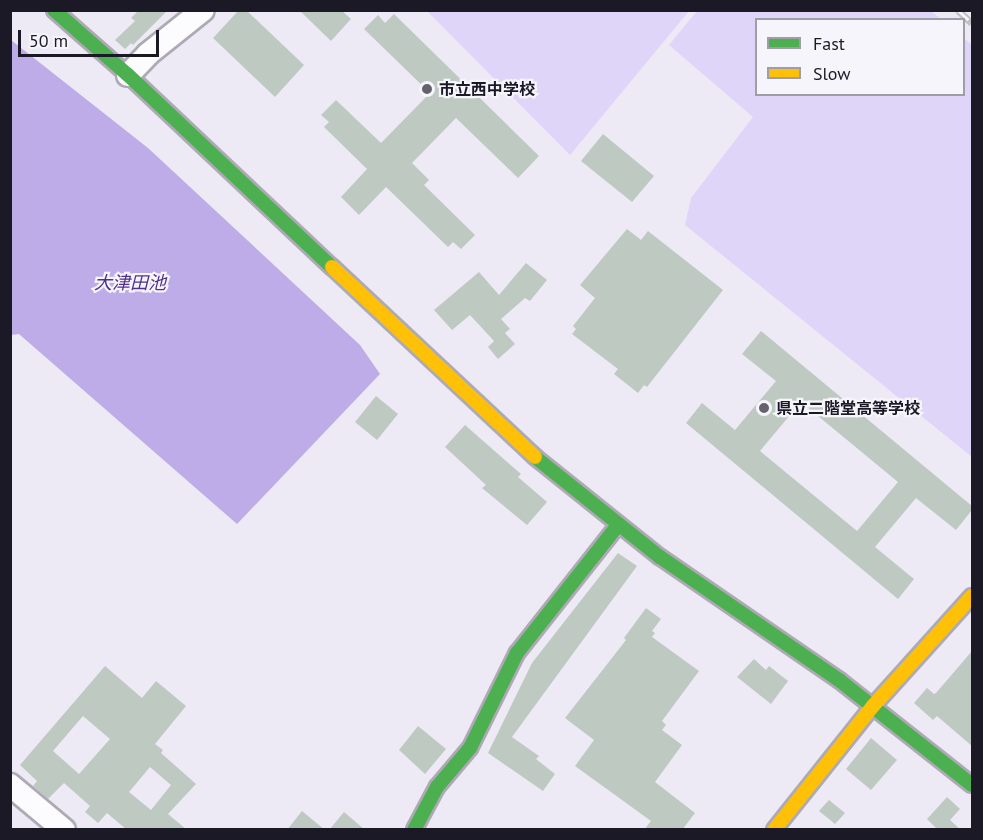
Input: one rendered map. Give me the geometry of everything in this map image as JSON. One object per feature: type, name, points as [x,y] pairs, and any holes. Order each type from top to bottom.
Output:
[{"type":"street","points":[[54,10],[128,75],[488,415],[550,470],[618,525],[873,706],[972,785]]},
{"type":"street","points":[[128,75],[148,54],[203,10]]},
{"type":"street","points":[[414,830],[437,787],[470,748],[517,653],[618,525]]},
{"type":"street","points":[[774,830],[873,706],[972,596]]},
{"type":"street","points":[[12,791],[64,830]]},
{"type":"shaded area","points":[[427,11],[689,11],[570,155]]},
{"type":"shaded area","points":[[697,11],[931,11],[940,18],[755,18],[755,96],[965,96],[965,39],[972,45],[972,457],[685,225],[691,198],[753,117],[669,45]]},
{"type":"water","name":"大津田池","points":[[11,40],[148,148],[360,345],[380,374],[237,524],[19,334],[11,335]]},
{"type":"building","points":[[139,10],[168,10],[133,45],[131,43],[125,49],[115,40],[135,21],[131,18]]},
{"type":"building","points":[[239,10],[246,10],[304,65],[275,97],[213,38]]},
{"type":"building","points":[[299,10],[341,10],[351,19],[331,41]]},
{"type":"building","points":[[394,14],[539,156],[518,178],[456,118],[412,163],[429,180],[424,185],[475,235],[461,249],[453,242],[448,247],[386,187],[359,215],[341,197],[367,169],[324,127],[329,122],[321,115],[336,100],[381,143],[430,93],[364,29],[378,15],[385,23]]},
{"type":"building","points":[[603,134],[654,176],[632,202],[581,161]]},
{"type":"building","points":[[627,229],[641,240],[648,231],[723,290],[647,387],[644,385],[638,393],[614,374],[618,369],[572,334],[576,329],[573,326],[595,298],[580,285]]},
{"type":"building","points":[[526,263],[547,280],[530,301],[525,298],[501,319],[510,329],[505,333],[515,344],[498,359],[488,347],[494,341],[470,315],[452,330],[434,310],[479,272],[499,295]]},
{"type":"building","points":[[761,331],[972,506],[972,510],[956,530],[916,498],[875,547],[914,579],[898,599],[686,423],[702,403],[735,430],[776,381],[742,354]],"holes":[[[801,402],[898,482],[857,531],[760,451]]]},
{"type":"building","points":[[376,396],[398,414],[377,440],[355,422]]},
{"type":"building","points":[[465,425],[521,474],[518,477],[547,502],[527,525],[482,488],[486,485],[445,447]]},
{"type":"building","points":[[618,553],[637,566],[512,737],[539,756],[536,759],[555,774],[543,791],[488,753],[532,663]]},
{"type":"building","points":[[646,608],[661,619],[652,631],[655,633],[652,637],[699,671],[662,721],[666,725],[662,730],[682,745],[655,782],[695,813],[682,830],[644,830],[651,821],[575,766],[594,740],[565,718],[626,640],[624,638]]},
{"type":"building","points":[[972,651],[972,746],[937,716],[933,720],[914,703],[927,688],[934,694],[936,693]]},
{"type":"building","points":[[754,659],[766,670],[769,666],[788,681],[771,704],[737,677]]},
{"type":"building","points":[[105,666],[142,698],[156,681],[186,706],[155,744],[163,750],[161,753],[196,784],[168,814],[187,830],[127,830],[107,813],[98,823],[85,812],[90,806],[64,783],[48,799],[33,786],[37,781],[20,765]],"holes":[[[83,716],[110,739],[79,774],[53,751]],[[150,767],[171,785],[151,810],[129,792]]]},
{"type":"building","points":[[418,726],[446,749],[425,774],[399,750]]},
{"type":"building","points":[[871,738],[897,760],[871,790],[846,769]]},
{"type":"building","points":[[947,797],[960,809],[950,820],[961,830],[938,830],[927,819]]},
{"type":"building","points":[[829,800],[845,813],[835,824],[819,811]]},
{"type":"building","points":[[302,811],[325,830],[287,830]]},
{"type":"building","points":[[344,812],[365,830],[329,830]]},
{"type":"railway","points":[[958,10],[972,23]]},
{"type":"traffic: fast","points":[[54,10],[128,75],[332,267]]},
{"type":"traffic: fast","points":[[535,457],[660,557],[839,680],[972,785]]},
{"type":"traffic: fast","points":[[414,830],[437,787],[470,748],[517,653],[618,525]]},
{"type":"traffic: slow","points":[[332,267],[535,457]]},
{"type":"traffic: slow","points":[[774,830],[873,706],[972,596]]},
{"type":"place","name":"市立西中学校","points":[[427,89]]},
{"type":"place","name":"県立二階堂高等学校","points":[[764,408]]}]
